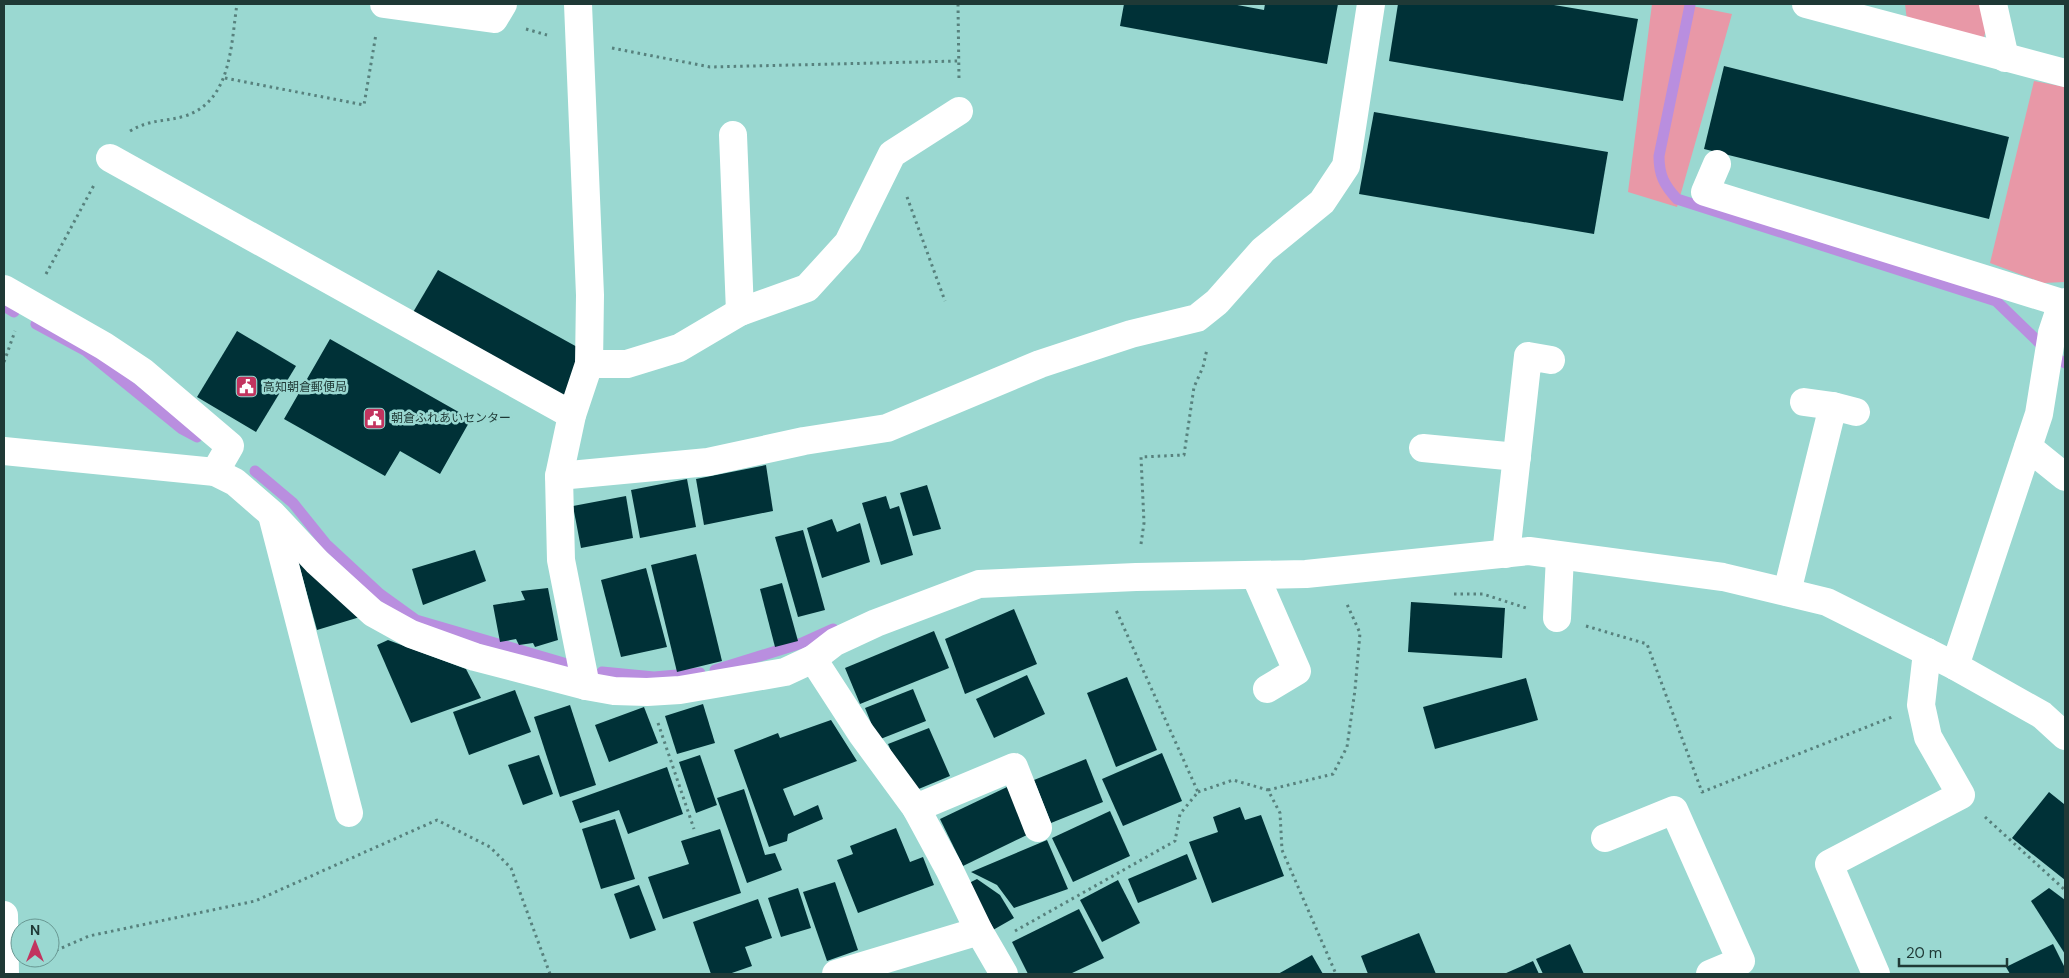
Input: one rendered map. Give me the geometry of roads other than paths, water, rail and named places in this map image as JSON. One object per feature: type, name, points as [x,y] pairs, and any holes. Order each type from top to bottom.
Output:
[{"type":"street","points":[[384,4],[498,11]]},
{"type":"street","points":[[578,4],[590,295],[589,364],[572,415],[559,476],[561,560],[586,686]]},
{"type":"street","points":[[559,476],[708,462],[804,441],[887,428],[1040,364],[1131,334],[1198,318],[1217,302],[1263,250],[1322,202],[1346,166],[1371,4]]},
{"type":"street","points":[[1806,4],[1895,15],[2005,58],[2065,73]]},
{"type":"street","points":[[1993,4],[2005,58]]},
{"type":"street","points":[[589,364],[627,364],[679,348],[740,312],[807,288],[848,243],[892,154],[959,111]]},
{"type":"street","points":[[733,135],[740,312]]},
{"type":"street","points":[[110,158],[572,415]]},
{"type":"street","points":[[1717,164],[1705,192],[2063,303],[2052,333],[2045,364],[2038,414],[1955,666]]},
{"type":"street","points":[[4,289],[104,346],[143,372],[230,446],[215,472]]},
{"type":"street","points":[[1506,554],[1528,356],[1551,360]]},
{"type":"street","points":[[1787,592],[1845,409],[1804,402]]},
{"type":"street","points":[[2028,447],[2065,477]]},
{"type":"street","points":[[1423,448],[1517,457]]},
{"type":"street","points":[[4,451],[215,472],[235,482],[272,514],[317,562],[373,613],[404,630],[475,657],[586,686],[614,691],[680,690],[786,672],[813,659],[835,642],[876,623],[979,584],[1136,576],[1327,572],[1529,551],[1723,576],[1827,602],[1955,666],[2042,715],[2065,736]]},
{"type":"street","points":[[272,514],[349,813]]},
{"type":"street","points":[[1557,618],[1560,556]]},
{"type":"street","points":[[1255,575],[1297,671],[1267,689]]},
{"type":"street","points":[[1876,974],[1829,864],[1961,795],[1928,737],[1921,705],[1927,652]]},
{"type":"street","points":[[813,659],[861,733],[916,808],[949,869],[983,939],[1004,974]]},
{"type":"street","points":[[916,808],[1014,767],[1038,828]]},
{"type":"street","points":[[1606,838],[1674,810],[1744,967],[1710,974]]},
{"type":"street","points":[[4,915],[5,974]]},
{"type":"street","points":[[836,974],[983,939]]},
{"type":"waterway","points":[[1690,5],[1659,156],[1663,179],[1677,199],[1996,301],[2054,357],[2065,363]]},
{"type":"waterway","points":[[4,306],[14,312]]},
{"type":"waterway","points":[[36,324],[86,351],[182,429],[197,437]]},
{"type":"waterway","points":[[255,471],[293,503],[326,544],[380,594],[416,620],[567,664]]},
{"type":"waterway","points":[[715,670],[802,643],[833,629]]},
{"type":"waterway","points":[[602,672],[654,677],[700,673]]},
{"type":"place","name":"高知朝倉郵便局","points":[[247,387]]},
{"type":"place","name":"朝倉ふれあいセンター","points":[[375,418]]}]
